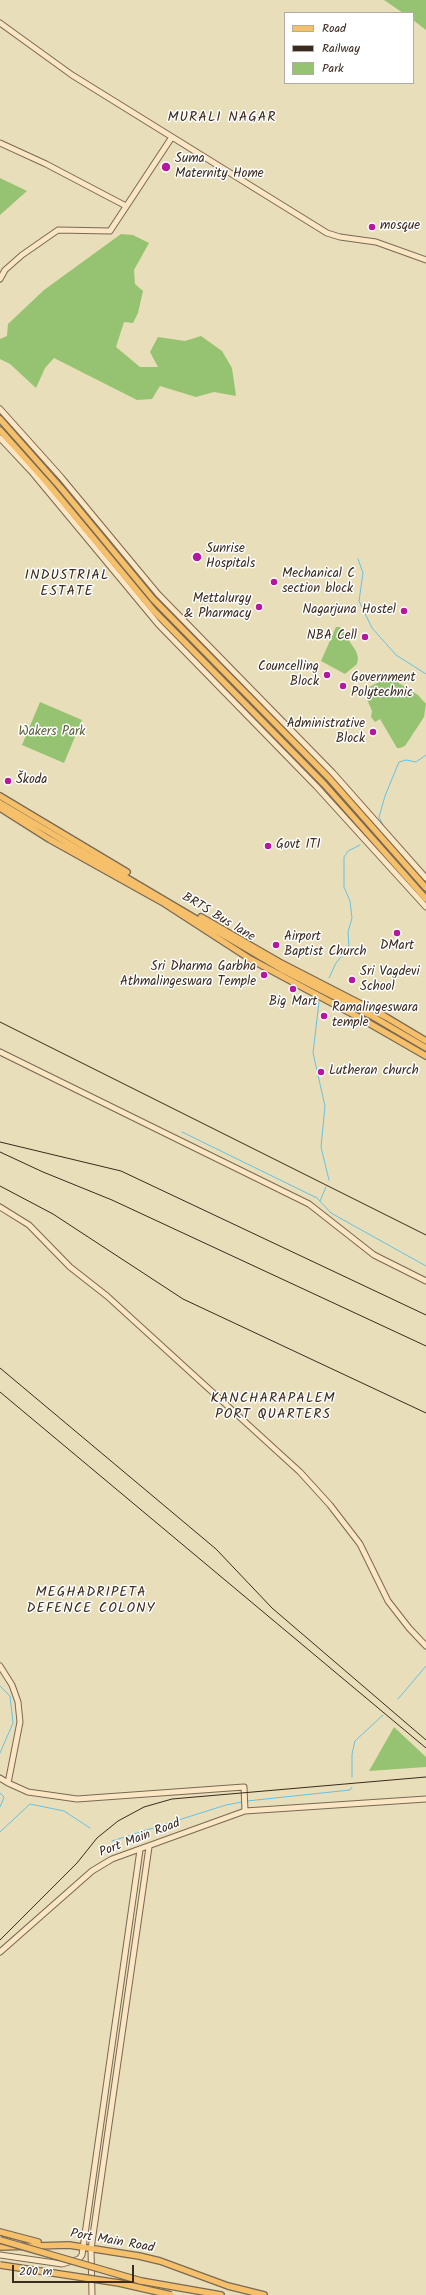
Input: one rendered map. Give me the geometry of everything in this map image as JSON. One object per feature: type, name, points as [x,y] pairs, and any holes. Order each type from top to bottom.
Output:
[{"type":"main road","points":[[0,419],[57,483],[154,599],[328,778],[426,888]]},
{"type":"main road","points":[[0,430],[50,486],[154,611],[323,783],[426,900]]},
{"type":"main road","points":[[268,728],[273,723]]},
{"type":"main road","points":[[0,796],[205,920],[279,962],[393,1020],[426,1041]]},
{"type":"main road","name":"BRTS Bus lane","points":[[0,803],[281,969],[370,1015],[426,1048]]},
{"type":"main road","points":[[0,808],[49,839],[162,902],[250,959],[360,1018],[426,1056]]},
{"type":"main road","points":[[0,2232],[17,2238],[44,2244]]},
{"type":"main road","points":[[0,2240],[141,2281],[221,2295]]},
{"type":"main road","name":"Port Main Road","points":[[0,2247],[44,2244],[84,2247],[160,2261],[207,2280],[264,2295]]},
{"type":"main road","points":[[0,2265],[119,2283],[171,2295]]},
{"type":"street","points":[[0,24],[72,74],[327,233],[340,237],[376,242],[426,260]]},
{"type":"street","points":[[0,279],[5,270],[22,255],[58,230],[110,231],[172,137]]},
{"type":"street","points":[[0,143],[46,164],[126,206]]},
{"type":"street","points":[[0,409],[66,483],[158,594],[333,773],[426,878]]},
{"type":"street","points":[[0,438],[31,471],[158,624],[316,786],[426,907],[426,913]]},
{"type":"street","points":[[0,1052],[309,1204],[374,1255],[426,1281]]},
{"type":"street","points":[[0,1207],[29,1225],[70,1267],[113,1301],[300,1472],[330,1505],[360,1544],[388,1601],[409,1628],[426,1646]]},
{"type":"street","points":[[0,1666],[12,1685],[18,1702],[20,1722],[8,1783]]},
{"type":"street","points":[[0,1780],[36,1794],[77,1799],[244,1787],[245,1811]]},
{"type":"street","name":"Port Main Road","points":[[0,1952],[92,1871],[112,1859],[149,1847],[245,1811],[426,1799]]},
{"type":"street","points":[[92,2295],[91,2249],[149,1847]]},
{"type":"street","points":[[0,2255],[62,2264],[79,2259],[84,2247],[140,1850]]},
{"type":"street","points":[[136,1879],[144,1881]]},
{"type":"street","points":[[127,1943],[134,1945]]},
{"type":"street","points":[[125,1959],[132,1960]]},
{"type":"street","points":[[119,1999],[126,2000]]},
{"type":"street","points":[[117,2012],[124,2013]]},
{"type":"street","points":[[108,2080],[115,2081]]},
{"type":"street","points":[[103,2113],[111,2113]]},
{"type":"street","points":[[91,2202],[98,2203]]},
{"type":"green space","points":[[384,0],[426,0],[426,30],[414,21],[414,12],[402,12]]},
{"type":"green space","points":[[0,178],[27,191],[0,215]]},
{"type":"green space","points":[[121,234],[133,235],[149,243],[134,270],[135,284],[143,291],[138,313],[133,323],[124,322],[116,347],[140,367],[158,367],[150,352],[158,337],[185,341],[201,336],[222,351],[232,368],[236,396],[214,392],[196,397],[160,386],[152,399],[137,400],[54,358],[45,368],[36,388],[10,364],[0,359],[0,339],[7,336],[8,324],[44,290]]},
{"type":"green space","points":[[336,627],[340,627],[356,651],[358,658],[357,664],[345,674],[321,661]]},
{"type":"green space","points":[[389,677],[418,695],[426,704],[424,717],[405,746],[400,748],[397,748],[380,719],[375,722],[371,717],[372,711],[363,690]]},
{"type":"green space","name":"Wakers Park","points":[[40,702],[82,720],[64,763],[22,745]]},
{"type":"green space","points":[[394,1727],[426,1757],[426,1767],[369,1771]]},
{"type":"waterway","points":[[358,559],[363,573],[359,601],[372,628],[396,655],[426,674]]},
{"type":"waterway","points":[[384,827],[379,817],[385,796],[399,762],[406,760],[416,762],[426,755]]},
{"type":"waterway","points":[[329,978],[336,963],[349,947],[348,932],[352,918],[350,901],[344,887],[344,857],[348,851],[360,845]]},
{"type":"waterway","points":[[319,1002],[313,1053],[325,1106],[321,1147],[329,1180]]},
{"type":"waterway","points":[[182,1132],[317,1198],[331,1213],[426,1266]]},
{"type":"waterway","points":[[320,1201],[326,1187]]},
{"type":"waterway","points":[[398,1699],[426,1666]]},
{"type":"waterway","points":[[0,1686],[10,1696],[13,1723],[0,1753]]},
{"type":"waterway","points":[[352,1777],[352,1754],[355,1741],[383,1715]]},
{"type":"waterway","points":[[247,1801],[350,1790],[352,1787]]},
{"type":"waterway","points":[[0,1793],[4,1797],[0,1807]]},
{"type":"waterway","points":[[112,1841],[226,1805],[242,1802]]},
{"type":"waterway","points":[[0,1832],[30,1804],[64,1811],[90,1828]]},
{"type":"railway","points":[[0,1022],[426,1235]]},
{"type":"railway","points":[[0,1142],[121,1171],[426,1315]]},
{"type":"railway","points":[[0,1152],[43,1172],[112,1200],[426,1346]]},
{"type":"railway","points":[[0,1186],[53,1214],[183,1299],[426,1413]]},
{"type":"railway","points":[[0,1368],[216,1549],[272,1608],[426,1740]]},
{"type":"railway","points":[[0,1392],[426,1748]]},
{"type":"railway","points":[[0,1940],[77,1863],[97,1838],[118,1821],[144,1807],[172,1799],[426,1777]]},
{"type":"place","name":"Suma Maternity Home","points":[[166,167]]},
{"type":"place","name":"mosque","points":[[372,227]]},
{"type":"place","name":"Sunrise Hospitals","points":[[197,557]]},
{"type":"place","name":"Mechanical C section block","points":[[274,582]]},
{"type":"place","name":"Mettalurgy & Pharmacy","points":[[259,607]]},
{"type":"place","name":"Nagarjuna Hostel","points":[[404,611]]},
{"type":"place","name":"NBA Cell","points":[[365,637]]},
{"type":"place","name":"Councelling Block","points":[[327,675]]},
{"type":"place","name":"Government Polytechnic","points":[[343,686]]},
{"type":"place","name":"Administrative Block","points":[[373,732]]},
{"type":"place","name":"Škoda","points":[[8,781]]},
{"type":"place","name":"Govt ITI","points":[[268,846]]},
{"type":"place","name":"DMart","points":[[397,933]]},
{"type":"place","name":"Airport Baptist Church","points":[[276,945]]},
{"type":"place","name":"Sri Dharma Garbha Athmalingeswara Temple","points":[[264,975]]},
{"type":"place","name":"Sri Vagdevi School","points":[[352,980]]},
{"type":"place","name":"Big Mart","points":[[293,989]]},
{"type":"place","name":"Ramalingeswara temple","points":[[324,1016]]},
{"type":"place","name":"Lutheran church","points":[[321,1072]]},
{"type":"district","name":"MURALI NAGAR","points":[[222,119]]},
{"type":"district","name":"INDUSTRIAL ESTATE","points":[[67,586]]},
{"type":"district","name":"KANCHARAPALEM PORT QUARTERS","points":[[273,1408]]},
{"type":"district","name":"MEGHADRIPETA DEFENCE COLONY","points":[[91,1602]]}]
